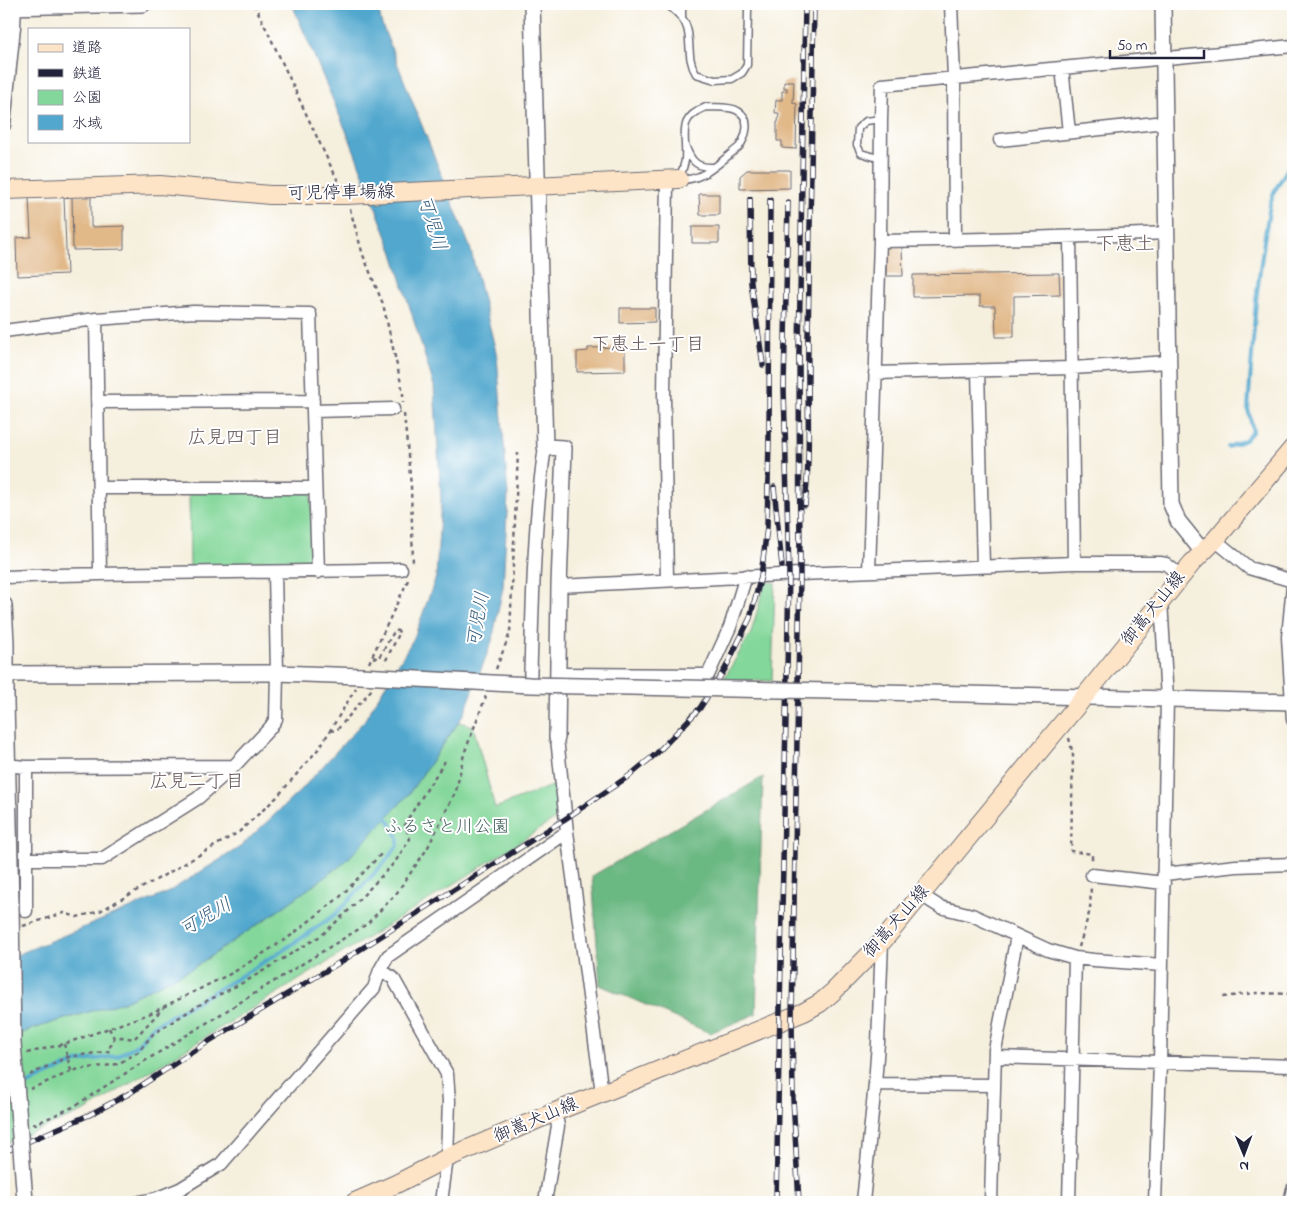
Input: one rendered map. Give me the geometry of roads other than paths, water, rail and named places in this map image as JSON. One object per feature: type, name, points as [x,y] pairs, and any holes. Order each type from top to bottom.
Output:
[{"type":"main road","name":"可児停車場線","points":[[4,190],[160,184],[270,195],[346,195],[673,180]]},
{"type":"main road","name":"御嵩犬山線","points":[[355,1202],[447,1158],[555,1112],[804,1012],[834,991],[882,942],[1181,576],[1293,448]]},
{"type":"street","points":[[4,125],[14,27],[11,6],[143,4]]},
{"type":"street","points":[[530,685],[539,486],[545,447],[532,4]]},
{"type":"street","points":[[951,4],[954,78],[955,240]]},
{"type":"street","points":[[1163,4],[1171,504],[1178,521],[1209,546],[1249,568],[1293,580]]},
{"type":"street","points":[[869,571],[880,240],[882,85],[1293,46]]},
{"type":"street","points":[[1062,68],[1069,132]]},
{"type":"street","points":[[1000,140],[1165,122]]},
{"type":"street","points":[[667,580],[664,395],[673,180]]},
{"type":"street","points":[[880,240],[955,240],[1167,233]]},
{"type":"street","points":[[1070,237],[1074,563]]},
{"type":"street","points":[[4,331],[96,319],[193,312],[310,314],[318,572]]},
{"type":"street","points":[[96,319],[100,573]]},
{"type":"street","points":[[876,373],[1072,368],[1169,362]]},
{"type":"street","points":[[978,370],[983,566]]},
{"type":"street","points":[[98,402],[393,409]]},
{"type":"street","points":[[545,447],[564,448],[559,586],[557,738],[567,832],[602,1093]]},
{"type":"street","points":[[99,488],[315,488]]},
{"type":"street","points":[[559,586],[746,576],[1074,563],[1160,563],[1166,564],[1181,576]]},
{"type":"street","points":[[26,859],[102,859],[198,798],[234,766],[270,728],[276,719],[277,673],[274,572]]},
{"type":"street","points":[[4,577],[100,573],[407,572]]},
{"type":"street","points":[[558,674],[708,675],[730,627],[746,576]]},
{"type":"street","points":[[1293,585],[1288,637],[1293,720]]},
{"type":"street","points":[[1156,1202],[1167,700],[1161,601]]},
{"type":"street","points":[[4,605],[6,643],[7,911],[13,1043],[26,1202]]},
{"type":"street","points":[[5,674],[277,673],[530,685],[1293,702]]},
{"type":"street","points":[[6,765],[234,766]]},
{"type":"street","points":[[26,766],[26,911]]},
{"type":"street","points":[[140,1202],[155,1199],[180,1189],[220,1164],[374,988],[380,970],[388,956],[567,832]]},
{"type":"street","points":[[1092,875],[1164,878],[1236,866],[1293,864]]},
{"type":"street","points":[[921,895],[940,907],[972,915],[1048,950],[1075,958],[1162,965]]},
{"type":"street","points":[[991,1202],[995,1050],[1017,936]]},
{"type":"street","points":[[863,1202],[875,1084],[882,942]]},
{"type":"street","points":[[1069,1202],[1075,958]]},
{"type":"street","points":[[380,970],[393,978],[448,1074],[447,1158],[441,1202]]},
{"type":"street","points":[[995,1057],[1293,1066]]},
{"type":"street","points":[[875,1084],[994,1085]]},
{"type":"street","points":[[545,1202],[558,1126],[555,1112]]},
{"type":"street","points":[[1290,1202],[1293,1189]]},
{"type":"lane","points":[[664,4],[668,5],[682,17],[686,23],[690,37],[691,67],[696,74],[715,80],[732,78],[742,73],[748,65],[747,4]]},
{"type":"lane","points":[[682,17],[684,4]]},
{"type":"lane","points":[[706,107],[738,110],[744,116],[747,123],[744,140],[739,147],[700,177],[686,181],[673,180],[685,160],[684,143],[684,131],[691,115],[706,107]]},
{"type":"lane","points":[[881,119],[866,121],[858,128],[857,145],[861,152],[881,160]]},
{"type":"lane","points":[[684,143],[690,157],[696,164],[714,166]]},
{"type":"lane","points":[[7,911],[26,911]]},
{"type":"water","name":"可児川","points":[[292,4],[378,4],[381,22],[470,247],[497,356],[508,495],[503,587],[492,641],[464,714],[408,795],[344,863],[193,968],[123,1002],[4,1039],[4,960],[165,894],[240,847],[301,790],[364,721],[414,638],[436,577],[441,498],[434,386],[393,253],[350,140]]},
{"type":"waterway","points":[[1228,447],[1245,440],[1253,431],[1248,409],[1256,300],[1264,241],[1274,192],[1293,159]]},
{"type":"waterway","points":[[19,1089],[77,1062],[117,1056],[137,1045],[153,1026],[236,979],[335,915],[385,862],[398,845],[398,837],[384,816]]},
{"type":"waterway","points":[[4,1097],[13,1092]]},
{"type":"railway","points":[[799,1202],[793,1099],[792,1017],[800,574],[799,353],[805,4]]},
{"type":"railway","points":[[805,505],[808,443],[814,4]]},
{"type":"railway","points":[[750,199],[751,283],[763,365]]},
{"type":"railway","points":[[4,1152],[89,1115],[130,1093],[206,1043],[342,961],[565,819],[629,776],[657,753],[700,708],[725,669],[750,618],[761,576],[767,527],[770,200]]},
{"type":"railway","points":[[776,1202],[789,574],[784,388],[788,202]]},
{"type":"railway","points":[[774,487],[782,566]]},
{"type":"district","name":"下恵土","points":[[1125,245]]},
{"type":"district","name":"下恵土一丁目","points":[[648,345]]},
{"type":"district","name":"広見四丁目","points":[[235,438]]},
{"type":"district","name":"広見二丁目","points":[[197,782]]},
{"type":"park label","name":"ふるさと川公園","points":[[447,828]]}]
